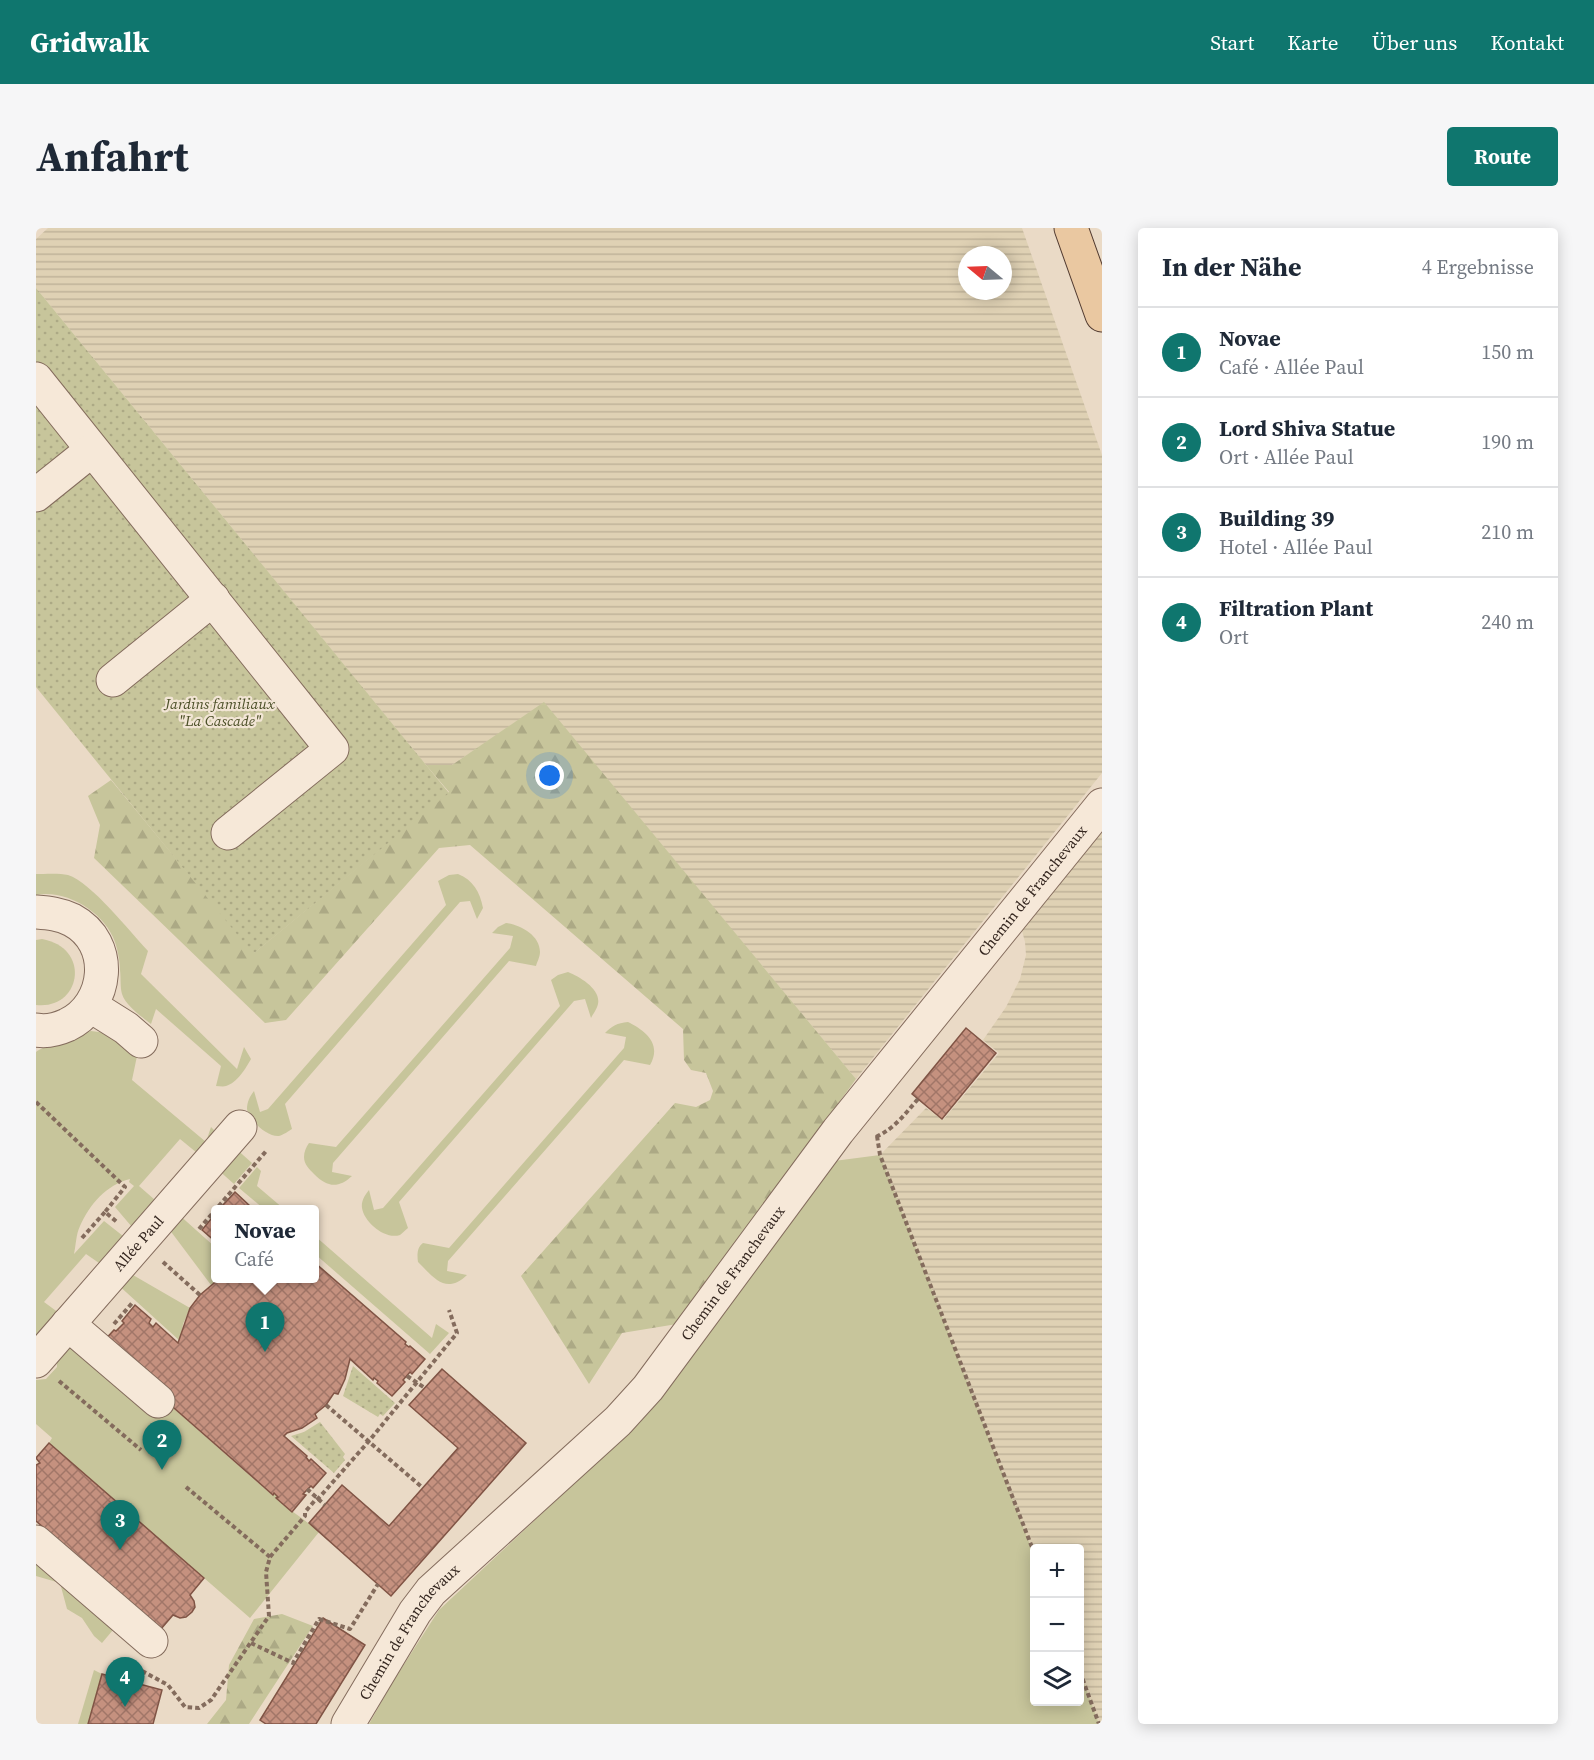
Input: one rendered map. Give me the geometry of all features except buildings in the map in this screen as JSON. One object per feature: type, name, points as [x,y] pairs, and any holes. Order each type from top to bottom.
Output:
[{"type":"main road","points":[[1071,228],[1102,315]]},
{"type":"street","points":[[36,379],[332,749],[228,833]]},
{"type":"street","points":[[36,495],[92,450]]},
{"type":"street","points":[[113,680],[213,599]]},
{"type":"street","name":"Chemin de Franchevaux","points":[[348,1724],[415,1612],[431,1591],[618,1421],[648,1388],[844,1124],[1102,805]]},
{"type":"street","points":[[36,912],[56,913],[73,921],[88,933],[98,950],[102,969],[100,988],[91,1006],[77,1020],[60,1028],[36,1030]]},
{"type":"street","points":[[91,1006],[126,1028],[141,1041]]},
{"type":"street","name":"Allée Paul","points":[[36,1361],[240,1127]]},
{"type":"street","points":[[68,1324],[158,1401]]},
{"type":"street","points":[[36,1542],[146,1656]]},
{"type":"path","points":[[36,1102],[125,1187],[82,1238]]},
{"type":"path","points":[[877,1136],[880,1155],[1030,1544]]},
{"type":"path","points":[[220,1205],[267,1150]]},
{"type":"path","points":[[105,1212],[200,1295]]},
{"type":"path","points":[[199,1229],[211,1216]]},
{"type":"path","points":[[120,1318],[134,1302]]},
{"type":"path","points":[[146,1656],[185,1707],[199,1708],[211,1700],[269,1616],[266,1572],[270,1557],[369,1442],[457,1333],[449,1310]]},
{"type":"path","points":[[36,1361],[141,1450]]},
{"type":"path","points":[[407,1376],[425,1388]]},
{"type":"path","points":[[326,1405],[423,1488]]},
{"type":"path","points":[[186,1487],[270,1557]]},
{"type":"path","points":[[308,1489],[325,1504]]},
{"type":"path","points":[[251,1643],[293,1663],[319,1619],[350,1629],[378,1584]]},
{"type":"path","points":[[1084,1683],[1099,1724]]},
{"type":"shaded area","points":[[48,228],[1022,228],[1102,455],[1102,773],[856,1079],[544,703],[452,765],[426,765],[36,288],[36,239]]},
{"type":"shaded area","points":[[1102,828],[1102,1724],[1099,1724],[1084,1683],[1084,1544],[1030,1545],[880,1155],[926,1108],[943,1120],[999,1053],[983,1040],[1006,1007],[1020,979],[1026,955],[1021,927]]},
{"type":"green space","name":"Jardins familiaux \"La Cascade\"","points":[[36,288],[449,793],[253,954],[36,687]]},
{"type":"green space","points":[[544,702],[856,1079],[677,1324],[622,1333],[589,1384],[521,1276],[675,1103],[696,1107],[710,1100],[713,1091],[706,1073],[691,1070],[684,1060],[683,1029],[470,845],[439,848],[286,1020],[265,1023],[94,858],[100,825],[88,796],[111,780],[254,953],[449,792],[426,765],[452,765]]},
{"type":"green space","points":[[36,874],[68,875],[77,879],[99,897],[148,951],[141,974],[237,1069],[244,1047],[251,1059],[237,1079],[226,1086],[216,1086],[221,1066],[156,1009],[151,1024],[130,1007],[122,994],[119,956],[110,931],[94,913],[83,905],[60,896],[36,895]]},
{"type":"green space","points":[[458,874],[472,883],[480,897],[483,908],[477,919],[470,901],[460,902],[285,1104],[292,1129],[279,1136],[264,1131],[251,1118],[247,1109],[254,1091],[260,1112],[268,1109],[446,905],[438,881],[449,875]]},
{"type":"green space","points":[[506,923],[523,929],[537,941],[540,952],[536,966],[509,961],[333,1163],[332,1172],[352,1176],[337,1185],[323,1182],[305,1162],[304,1153],[309,1143],[336,1147],[510,948],[513,936],[492,933]]},
{"type":"green space","points":[[42,939],[58,945],[68,954],[74,965],[75,977],[71,989],[63,998],[51,1004],[36,1005],[36,940]]},
{"type":"green space","points":[[568,972],[584,980],[596,993],[598,1004],[591,1018],[585,999],[574,1001],[399,1202],[408,1228],[400,1235],[394,1236],[376,1229],[367,1219],[362,1208],[369,1190],[374,1210],[383,1208],[560,1006],[551,980]]},
{"type":"green space","points":[[628,1022],[650,1039],[654,1051],[650,1065],[624,1060],[448,1261],[447,1271],[467,1275],[453,1284],[446,1284],[435,1278],[418,1262],[418,1251],[421,1245],[423,1243],[449,1248],[624,1048],[626,1037],[605,1033],[615,1025]]},
{"type":"green space","points":[[91,1031],[106,1033],[137,1056],[132,1080],[206,1142],[211,1127],[220,1136],[202,1157],[180,1139],[139,1186],[155,1200],[132,1227],[115,1207],[134,1186],[129,1182],[130,1179],[113,1186],[100,1196],[80,1226],[74,1254],[104,1221],[123,1236],[99,1263],[86,1254],[44,1302],[63,1316],[36,1340],[36,1052],[54,1043]]},
{"type":"green space","points":[[234,1147],[252,1163],[234,1184],[216,1168]]},
{"type":"green space","points":[[880,1155],[1030,1545],[1030,1706],[1084,1706],[1084,1683],[1099,1724],[369,1724],[392,1683],[439,1610],[643,1419],[834,1161]]},
{"type":"green space","points":[[257,1167],[261,1171],[257,1186],[279,1205],[259,1205],[239,1188]]},
{"type":"green space","points":[[177,1213],[211,1243],[211,1283],[214,1283],[211,1285],[166,1225]]},
{"type":"green space","points":[[319,1239],[432,1338],[436,1324],[449,1333],[430,1354],[319,1257]]},
{"type":"green space","points":[[126,1271],[190,1308],[183,1324],[180,1341],[116,1283]]},
{"type":"green space","points":[[77,1327],[122,1363],[272,1495],[274,1493],[277,1499],[319,1532],[250,1618],[49,1443],[52,1438],[36,1424],[36,1380],[46,1379],[57,1367],[57,1351]]},
{"type":"green space","points":[[353,1366],[395,1403],[383,1416],[380,1414],[378,1417],[343,1396]]},
{"type":"green space","points":[[320,1422],[345,1454],[343,1457],[345,1460],[334,1473],[291,1436],[304,1432]]},
{"type":"green space","points":[[36,1554],[118,1624],[102,1643],[94,1636],[82,1618],[67,1609],[60,1583],[36,1576]]},
{"type":"green space","points":[[282,1614],[313,1626],[249,1724],[207,1724],[226,1700],[229,1665],[254,1619]]},
{"type":"green space","points":[[94,1670],[102,1674],[88,1724],[78,1724]]},
{"type":"place","name":"Novae","points":[[265,1352]]},
{"type":"place","name":"Lord Shiva Statue","points":[[162,1470]]},
{"type":"place","name":"Building 39","points":[[120,1550]]},
{"type":"place","name":"Filtration Plant","points":[[125,1707]]}]
